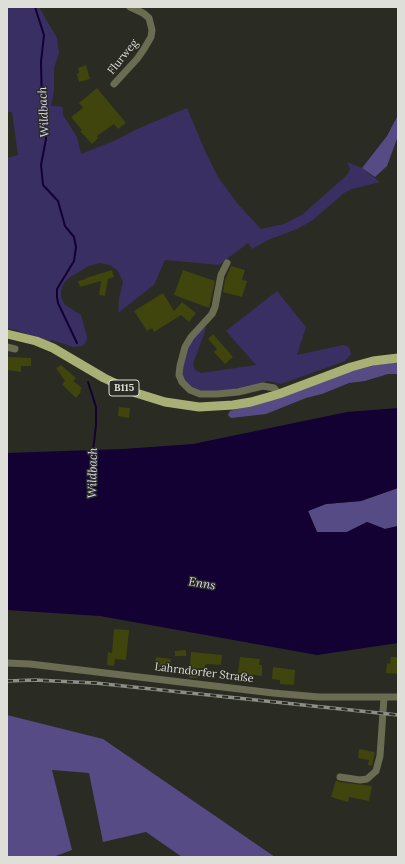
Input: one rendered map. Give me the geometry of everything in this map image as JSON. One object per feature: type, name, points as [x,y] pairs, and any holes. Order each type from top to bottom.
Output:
[{"type":"main road","name":"B115","points":[[7,334],[30,339],[53,348],[120,386],[136,393],[165,402],[188,406],[216,406],[251,402],[279,394],[351,367],[373,361],[398,358]]},
{"type":"street","name":"Flurweg","points":[[114,84],[141,54],[151,37],[152,30],[148,18],[143,13],[130,7]]},
{"type":"street","points":[[227,263],[221,275],[215,307],[212,314],[190,337],[185,347],[179,375],[185,387],[200,394],[238,392],[263,386],[274,388],[279,394]]},
{"type":"street","points":[[7,347],[16,350]]},
{"type":"street","name":"Lahrndorfer Straße","points":[[7,663],[53,666],[274,693],[319,697],[398,697]]},
{"type":"street","points":[[340,777],[360,780],[367,779],[376,771],[380,756],[384,697]]},
{"type":"shaded area","points":[[7,7],[39,7],[57,38],[59,53],[54,68],[54,91],[51,106],[59,106],[63,108],[63,115],[77,137],[81,154],[187,108],[218,177],[237,203],[261,229],[284,224],[303,214],[348,174],[350,169],[347,162],[362,168],[380,182],[352,189],[344,193],[313,220],[297,229],[268,240],[252,249],[248,243],[219,265],[165,260],[154,285],[118,313],[119,299],[123,282],[118,271],[110,265],[99,263],[89,266],[70,277],[64,283],[61,290],[61,296],[64,304],[81,315],[87,337],[86,343],[82,346],[73,347],[52,340],[48,342],[7,328],[7,158],[18,155],[12,112],[7,112]]},
{"type":"shaded area","points":[[398,115],[398,136],[387,166],[375,177],[362,168],[387,136]]},
{"type":"shaded area","points":[[277,291],[306,327],[297,355],[343,345],[349,347],[351,354],[345,361],[281,384],[268,381],[245,388],[208,392],[187,387],[181,372],[188,343],[205,326],[206,328],[193,364],[195,370],[201,373],[256,365],[226,331]]},
{"type":"shaded area","points":[[398,362],[398,374],[388,374],[365,381],[349,383],[266,414],[231,418],[228,415],[230,411],[280,398],[345,373],[376,365]]},
{"type":"shaded area","points":[[398,488],[398,526],[385,529],[367,522],[347,532],[317,532],[308,511],[326,504],[361,501]]},
{"type":"shaded area","points":[[7,715],[103,739],[275,857],[182,857],[146,832],[103,842],[89,773],[52,770],[72,850],[53,857],[7,857]]},
{"type":"water","name":"Enns","points":[[398,408],[398,488],[361,501],[326,504],[308,511],[317,532],[347,532],[367,522],[385,529],[398,526],[398,643],[317,655],[100,616],[7,610],[7,453],[123,449],[193,444],[347,412]]},
{"type":"building","points":[[86,65],[90,79],[79,82],[77,74],[79,73],[78,68]]},
{"type":"building","points":[[97,88],[126,123],[118,129],[114,124],[97,136],[98,138],[92,144],[80,131],[82,130],[71,117],[83,108],[79,103]]},
{"type":"building","points":[[231,266],[245,270],[242,280],[247,281],[242,297],[223,292],[225,280]]},
{"type":"building","points":[[112,270],[114,277],[108,279],[105,296],[99,295],[101,281],[80,287],[78,281]]},
{"type":"building","points":[[183,270],[215,281],[209,308],[174,295]]},
{"type":"building","points":[[163,293],[174,311],[182,302],[196,313],[189,322],[181,315],[154,332],[152,328],[147,331],[134,311]]},
{"type":"building","points":[[213,334],[233,357],[225,364],[214,352],[217,349],[208,339]]},
{"type":"building","points":[[7,357],[31,358],[31,366],[21,366],[21,372],[7,370]]},
{"type":"building","points":[[61,365],[76,378],[73,381],[82,388],[80,391],[81,392],[76,398],[62,384],[65,381],[56,368]]},
{"type":"building","points":[[119,407],[130,408],[129,418],[118,416]]},
{"type":"building","points":[[114,629],[129,630],[126,660],[115,659],[114,666],[107,665],[108,652],[112,653]]},
{"type":"building","points":[[186,650],[186,656],[175,656],[175,651]]},
{"type":"building","points":[[191,652],[222,655],[221,665],[206,664],[205,669],[199,668],[198,678],[189,678]]},
{"type":"building","points":[[156,657],[171,659],[169,672],[154,669]]},
{"type":"building","points":[[240,657],[260,659],[259,665],[262,665],[262,676],[238,673]]},
{"type":"building","points":[[391,657],[398,657],[398,674],[386,673],[387,663],[390,664]]},
{"type":"building","points":[[273,667],[295,670],[294,685],[280,684],[280,680],[272,679]]},
{"type":"building","points":[[359,749],[375,752],[372,766],[368,765],[369,760],[358,758]]},
{"type":"building","points":[[336,780],[339,782],[372,786],[369,801],[349,797],[348,802],[331,797]]},
{"type":"waterway","name":"Wildbach","points":[[35,7],[44,35],[41,62],[42,105],[46,139],[41,165],[43,185],[58,201],[65,226],[74,237],[76,247],[74,261],[57,289],[57,297],[58,303],[77,343]]},
{"type":"waterway","name":"Wildbach","points":[[88,382],[96,407],[96,425],[93,451]]},
{"type":"railway","points":[[7,681],[35,680],[95,683],[398,715]]}]
